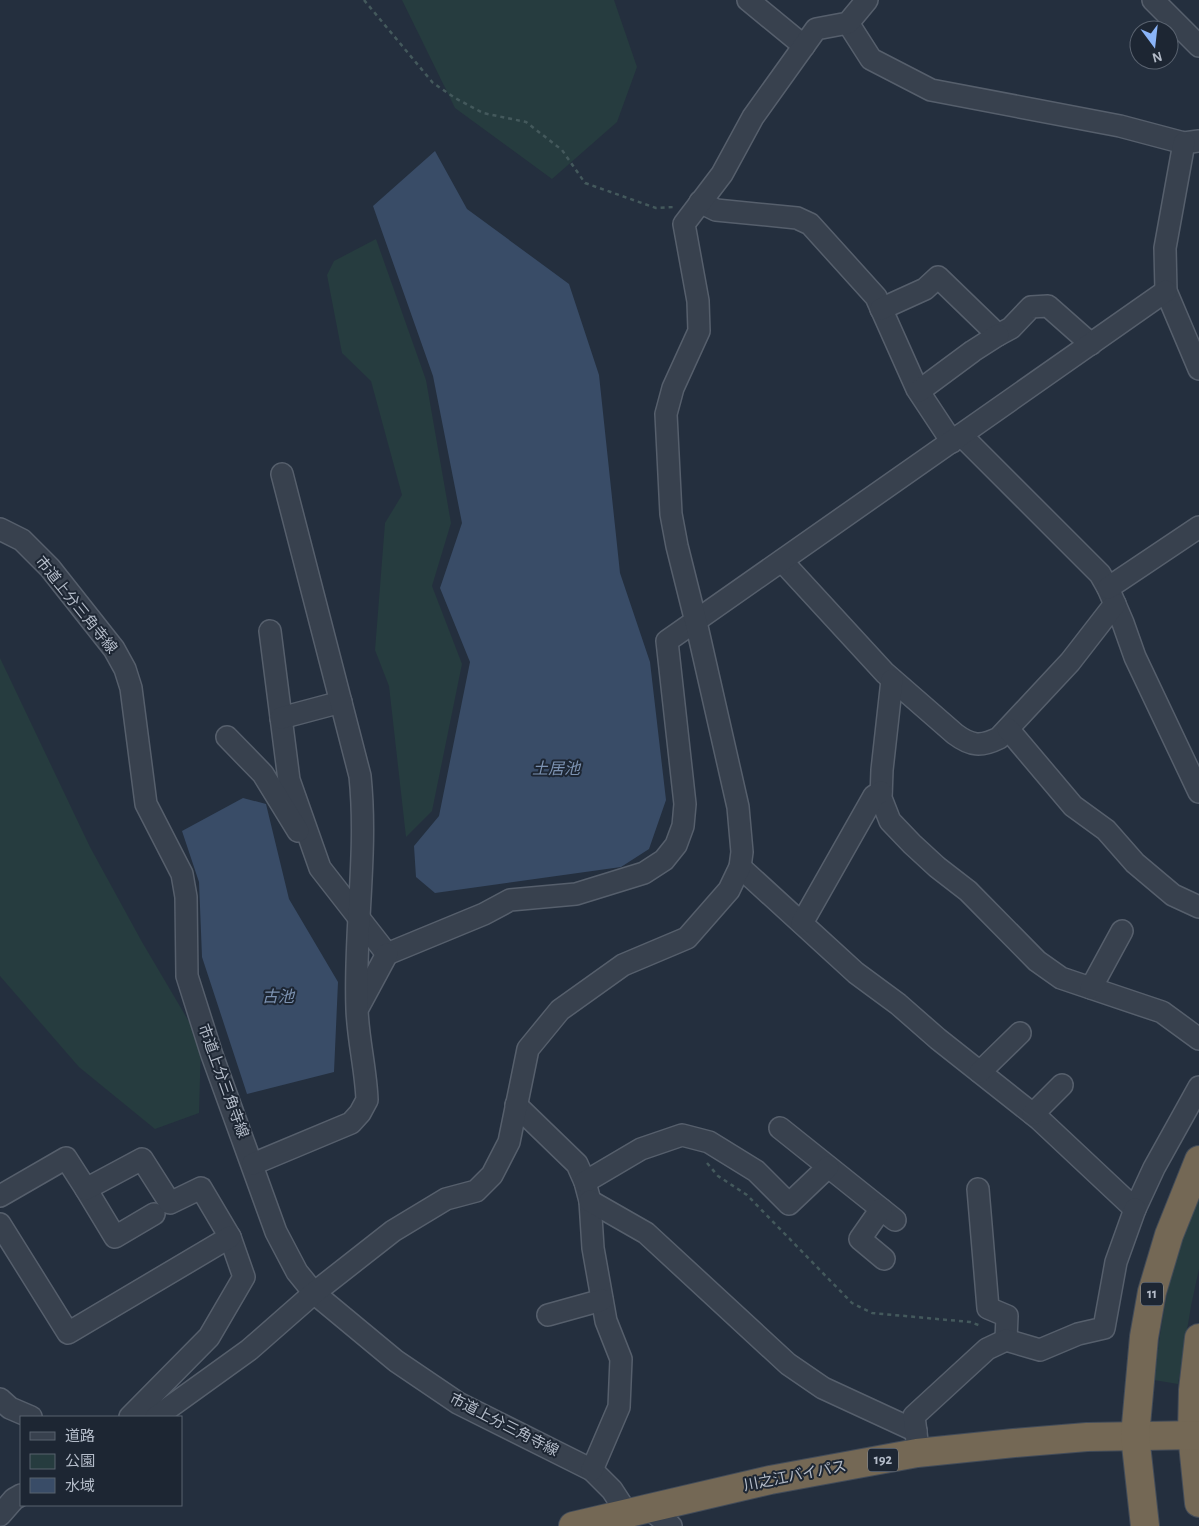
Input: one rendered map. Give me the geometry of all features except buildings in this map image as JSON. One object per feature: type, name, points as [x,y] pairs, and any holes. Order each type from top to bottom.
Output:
[{"type":"highway","name":"11","points":[[1145,1526],[1135,1436],[1144,1337],[1152,1292],[1169,1235],[1199,1160]]},
{"type":"highway","points":[[1199,1338],[1193,1390],[1199,1503]]},
{"type":"highway","name":"川之江バイパス","points":[[573,1526],[770,1480],[917,1442],[1014,1443],[1087,1437],[1195,1434]]},
{"type":"street","points":[[748,0],[804,46]]},
{"type":"street","points":[[157,1416],[249,1350],[314,1293],[393,1231],[446,1199],[476,1191],[492,1175],[509,1142],[528,1049],[560,1010],[623,965],[687,938],[729,890],[740,867],[742,852],[738,807],[671,514],[666,414],[673,388],[699,331],[698,301],[684,224],[722,174],[753,118],[816,30],[848,23],[867,0]]},
{"type":"street","points":[[1153,0],[1199,46]]},
{"type":"street","points":[[848,23],[871,59],[931,90],[1120,126],[1191,142],[1165,248],[1166,291],[1199,369]]},
{"type":"street","points":[[699,204],[716,210],[797,218],[810,224],[876,297],[919,391],[957,438],[1100,574],[1111,596],[1135,657],[1199,792]]},
{"type":"street","points":[[881,309],[924,289],[938,278],[998,335]]},
{"type":"street","points":[[357,1010],[387,954],[484,914],[510,900],[576,894],[644,873],[664,860],[676,845],[683,826],[685,804],[667,641],[1166,291]]},
{"type":"street","points":[[919,391],[974,351],[1011,328],[1031,307],[1048,306],[1091,344]]},
{"type":"street","points":[[253,1164],[351,1123],[360,1113],[367,1100],[357,1010],[358,917],[363,806],[360,776],[282,474]]},
{"type":"street","points":[[782,561],[892,680],[965,742],[977,744],[999,738],[1070,662],[1111,596],[1199,527]]},
{"type":"street","name":"市道上分三角寺線","points":[[0,528],[22,540],[50,568],[114,648],[125,669],[131,688],[146,804],[182,874],[186,897],[187,976],[212,1055],[276,1232],[298,1272],[314,1293],[396,1361],[458,1403],[592,1470],[612,1490],[638,1510],[671,1526]]},
{"type":"street","points":[[270,631],[290,780],[320,868]]},
{"type":"street","points":[[892,680],[881,792],[881,798],[890,821],[936,866],[968,891],[1036,962],[1061,978],[1162,1012],[1199,1039]]},
{"type":"street","points":[[281,718],[341,702]]},
{"type":"street","points":[[1008,728],[1073,806],[1106,830],[1136,862],[1173,895],[1199,907]]},
{"type":"street","points":[[226,737],[262,774],[320,868],[387,954]]},
{"type":"street","points":[[802,923],[874,796],[881,792]]},
{"type":"street","points":[[740,867],[856,973],[898,1004],[938,1039],[1033,1114],[1135,1209]]},
{"type":"street","points":[[1091,988],[1122,931]]},
{"type":"street","points":[[980,1072],[1020,1033]]},
{"type":"street","points":[[1033,1114],[1062,1085]]},
{"type":"street","points":[[917,1442],[914,1416],[987,1349],[1006,1340],[1040,1350],[1078,1334],[1104,1328],[1116,1262],[1135,1209],[1154,1168],[1199,1087]]},
{"type":"street","points":[[516,1105],[578,1164],[588,1191],[593,1248],[606,1321],[621,1359],[619,1407],[592,1470]]},
{"type":"street","points":[[780,1128],[888,1215],[860,1239],[884,1259]]},
{"type":"street","points":[[588,1191],[641,1149],[682,1135],[709,1142],[756,1171],[789,1204],[828,1167]]},
{"type":"street","points":[[0,1196],[66,1158],[115,1237],[148,1224]]},
{"type":"street","points":[[86,1189],[142,1159],[170,1203],[201,1188],[230,1237],[244,1277],[209,1337],[131,1416]]},
{"type":"street","points":[[978,1189],[988,1308],[1007,1316],[1006,1340]]},
{"type":"street","points":[[588,1191],[646,1233],[788,1364],[823,1388],[917,1442]]},
{"type":"street","points":[[0,1224],[68,1333],[230,1237]]},
{"type":"street","points":[[548,1314],[602,1300]]},
{"type":"street","points":[[0,1399],[10,1408],[29,1416]]},
{"type":"street","points":[[0,1515],[14,1499],[20,1496]]},
{"type":"path","points":[[364,0],[433,83],[455,98],[483,113],[526,122],[562,150],[585,183],[656,208],[699,204]]},
{"type":"path","points":[[706,1162],[718,1176],[747,1195],[852,1303],[872,1313],[970,1322],[995,1332],[1006,1340]]},
{"type":"green space","points":[[402,0],[614,0],[637,67],[617,122],[552,179],[455,108]]},
{"type":"green space","points":[[376,239],[426,380],[451,523],[432,586],[462,664],[432,811],[406,837],[389,686],[375,650],[385,523],[402,495],[371,381],[342,353],[327,275],[334,261]]},
{"type":"green space","points":[[0,658],[90,847],[142,942],[201,1042],[199,1113],[155,1129],[79,1067],[0,976]]},
{"type":"green space","points":[[1199,1189],[1199,1269],[1178,1384],[1154,1380],[1169,1283],[1182,1235]]},
{"type":"water","name":"土居池","points":[[435,151],[467,209],[569,284],[599,375],[620,573],[650,662],[666,800],[649,849],[621,867],[435,893],[416,877],[414,846],[439,816],[470,662],[440,588],[462,523],[433,376],[373,206]]},
{"type":"water","name":"古池","points":[[243,798],[266,804],[289,899],[338,982],[334,1072],[247,1094],[202,957],[199,882],[182,831]]}]
